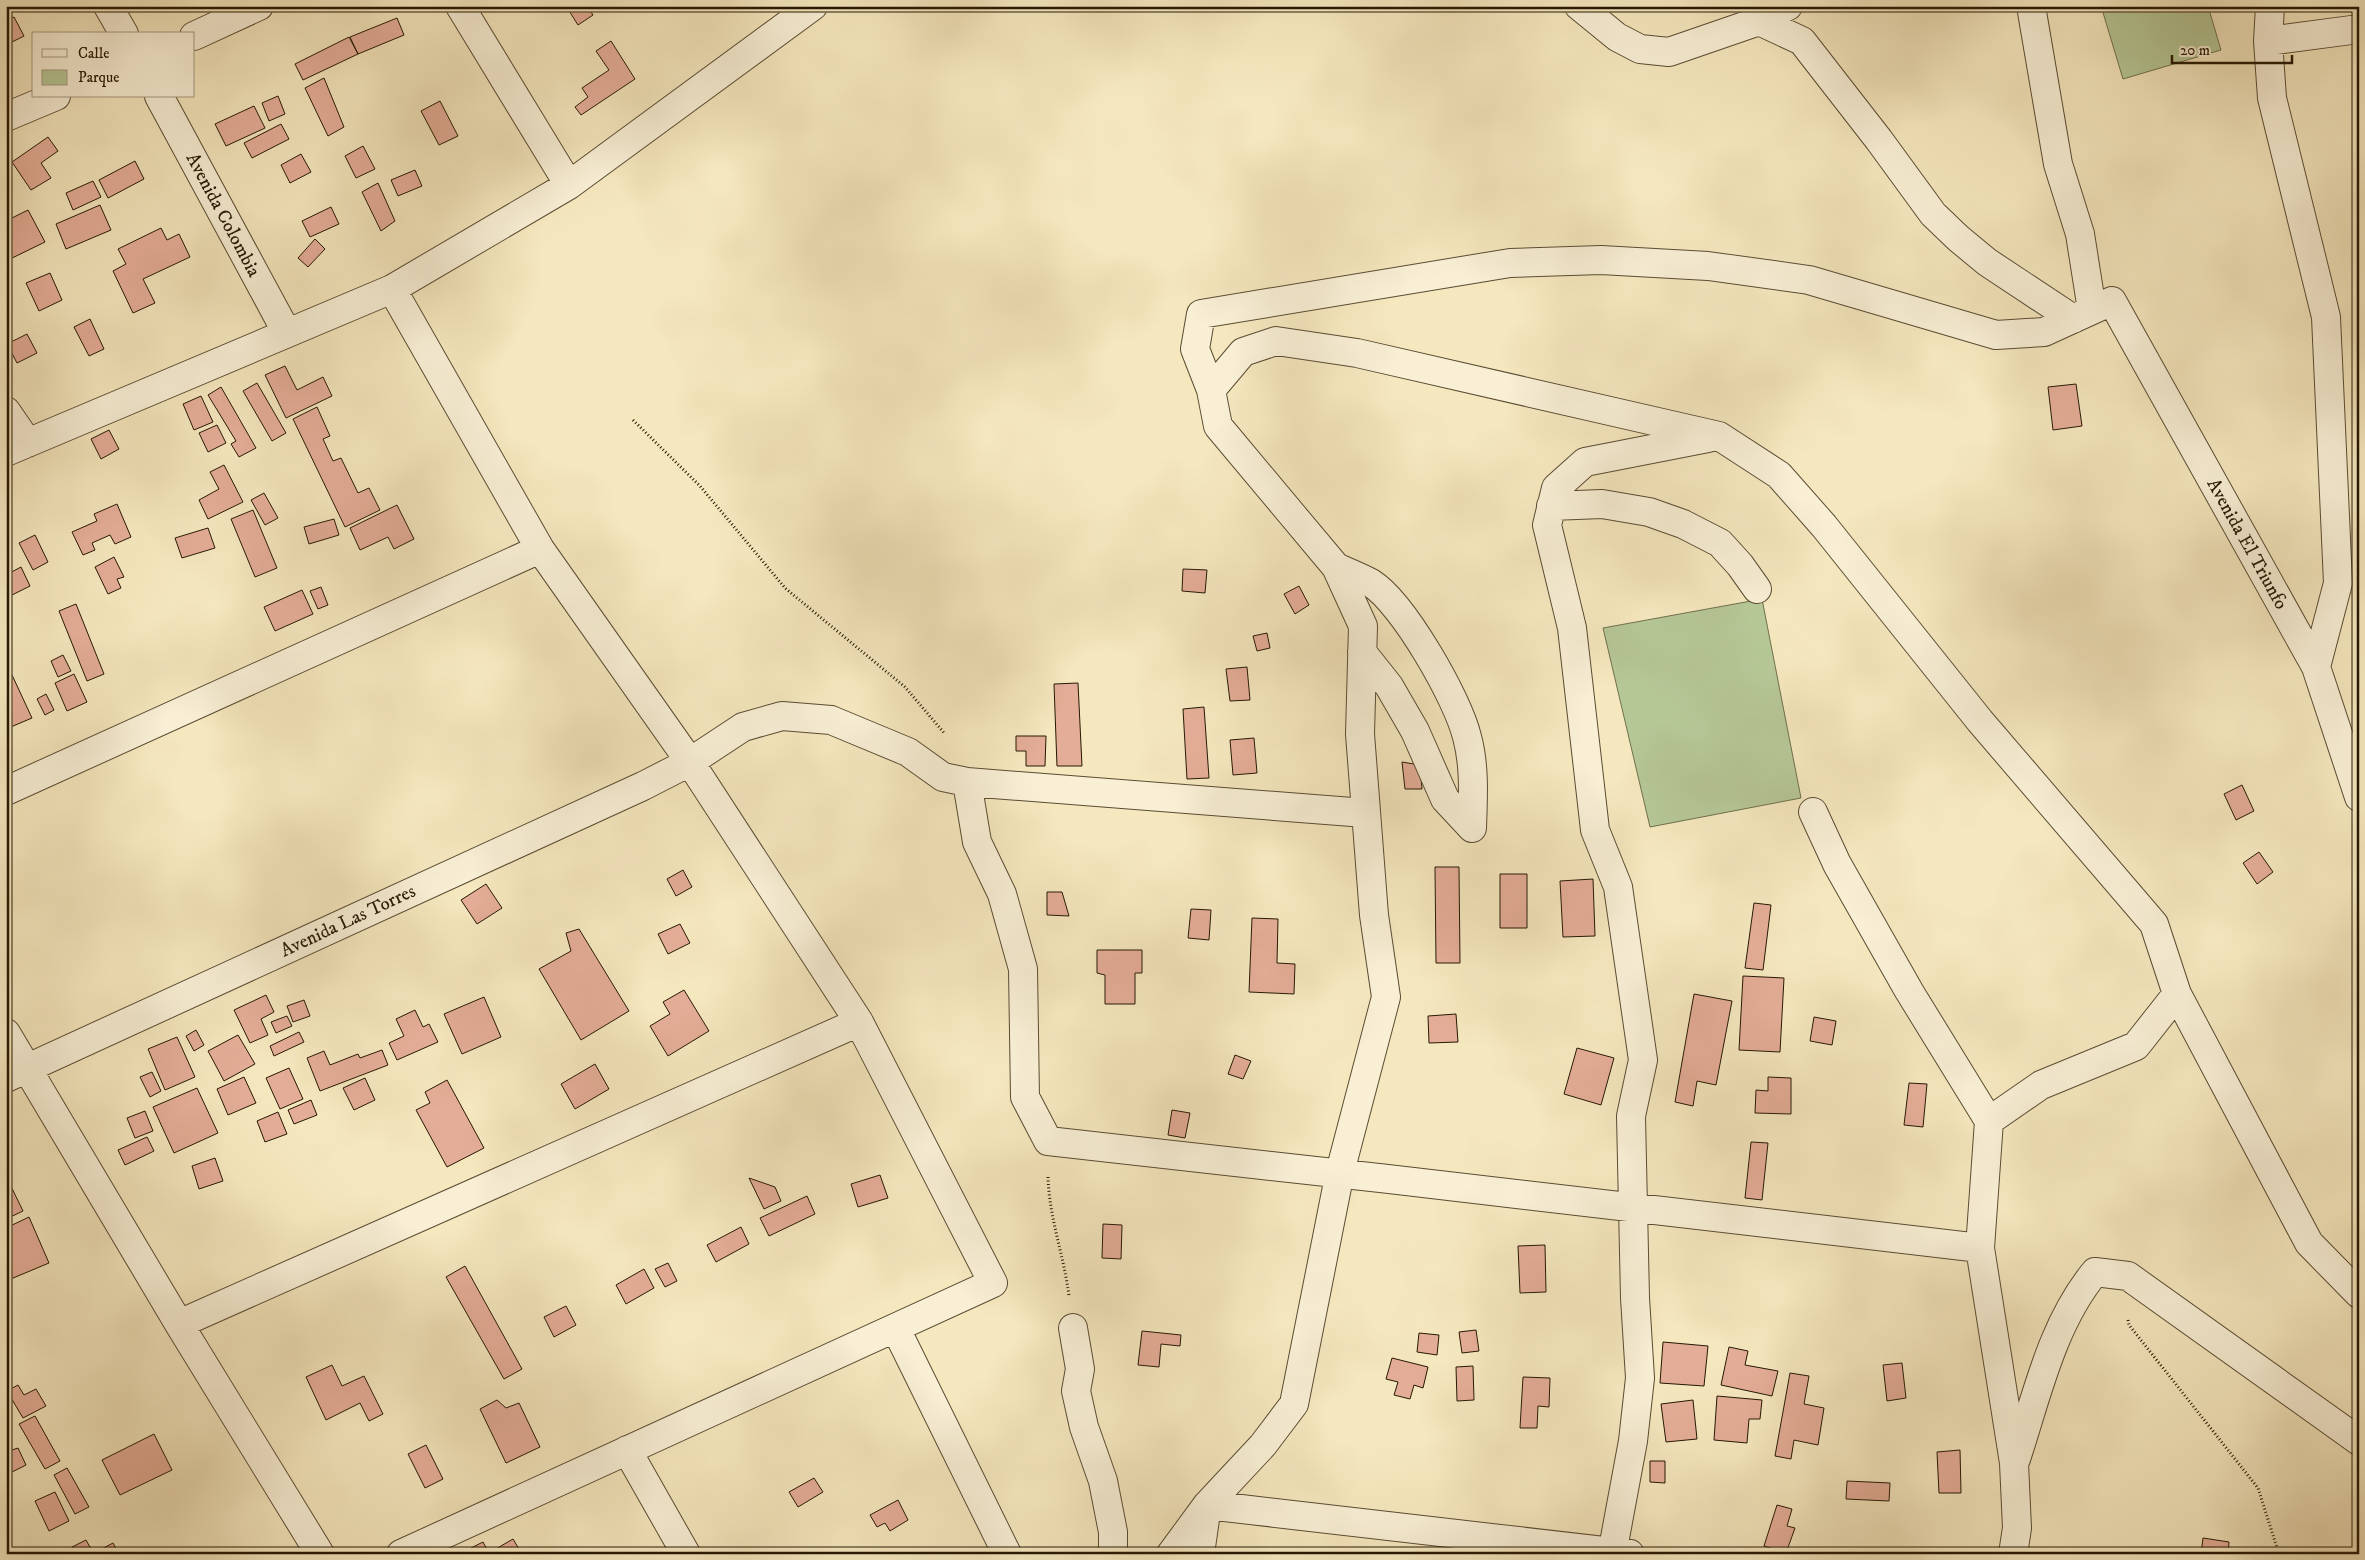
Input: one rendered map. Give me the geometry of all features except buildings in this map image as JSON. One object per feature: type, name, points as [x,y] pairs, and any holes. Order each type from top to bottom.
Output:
[{"type":"street","points":[[108,6],[123,32]]},
{"type":"street","points":[[195,36],[260,6]]},
{"type":"street","points":[[460,6],[569,185]]},
{"type":"street","points":[[6,411],[17,447],[392,289],[569,185],[813,6]]},
{"type":"street","points":[[1579,6],[1616,37],[1640,49],[1669,52],[1757,14],[1788,6]]},
{"type":"street","points":[[2031,6],[2058,164],[2080,234],[2092,310]]},
{"type":"street","points":[[2270,6],[2268,41],[2272,98],[2326,317],[2338,584],[2316,667]]},
{"type":"street","points":[[1757,14],[1802,41],[1880,140],[1933,214],[1958,238],[1987,262],[2092,310]]},
{"type":"street","points":[[2268,41],[2359,29]]},
{"type":"street","points":[[6,117],[51,98]]},
{"type":"street","name":"Avenida Colombia","points":[[161,98],[287,333]]},
{"type":"street","points":[[1171,1554],[1207,1505],[1263,1445],[1294,1404],[1340,1172],[1386,996],[1374,915],[1360,734],[1363,626],[1336,567],[1218,426],[1211,390],[1195,349],[1201,314],[1510,262],[1601,260],[1708,266],[1809,280],[1996,335],[2044,332],[2092,310]]},
{"type":"street","points":[[392,289],[540,548],[690,762],[859,1022],[993,1283],[401,1554]]},
{"type":"street","name":"Avenida El Triunfo","points":[[2092,310],[2316,667],[2359,797]]},
{"type":"street","points":[[1211,390],[1243,352],[1276,341],[1358,353],[1720,436],[1779,475],[1824,526],[1980,721],[2154,924],[2177,994],[2309,1243],[2359,1294]]},
{"type":"street","points":[[1207,1505],[1619,1553],[1640,1378],[1634,1298],[1632,1116],[1643,1060],[1618,887],[1595,830],[1572,628],[1547,525],[1556,488],[1585,462],[1720,436]]},
{"type":"street","points":[[1551,506],[1602,504],[1649,512],[1683,524],[1720,543],[1740,565],[1757,590]]},
{"type":"street","points":[[6,791],[540,548]]},
{"type":"street","points":[[1336,567],[1372,584],[1409,623],[1444,684],[1468,736],[1473,788],[1472,828],[1445,799],[1415,731],[1389,686],[1362,652]]},
{"type":"street","name":"Avenida Las Torres","points":[[17,1073],[643,786],[690,762],[743,727],[782,716],[831,720],[908,752],[943,777],[967,782],[1365,813]]},
{"type":"street","points":[[967,782],[977,842],[1002,894],[1023,969],[1025,1098],[1048,1141],[1340,1172],[1633,1209],[1980,1248]]},
{"type":"street","points":[[1814,812],[1838,864],[1909,990],[1944,1051],[1989,1120],[1980,1248],[2014,1463],[2017,1528],[2013,1554]]},
{"type":"street","points":[[1989,1120],[2041,1085],[2136,1046],[2177,994]]},
{"type":"street","points":[[179,1324],[859,1022]]},
{"type":"street","points":[[6,1033],[17,1073],[179,1324],[320,1554]]},
{"type":"street","points":[[2014,1463],[2053,1348],[2077,1294],[2095,1272],[2128,1276],[2359,1441]]},
{"type":"street","points":[[1073,1328],[1080,1369],[1076,1391],[1084,1427],[1103,1481],[1114,1554]]},
{"type":"street","points":[[896,1329],[1007,1554]]},
{"type":"street","points":[[628,1450],[686,1554]]},
{"type":"street","points":[[1200,1554],[1207,1505]]},
{"type":"path","points":[[633,420],[700,486],[785,588],[905,687],[943,729],[967,782]]},
{"type":"path","points":[[1048,1141],[1049,1198],[1066,1272],[1073,1328]]},
{"type":"path","points":[[2128,1276],[2122,1297],[2129,1325],[2258,1488],[2279,1554]]},
{"type":"green space","points":[[2101,6],[2208,6],[2221,50],[2123,79]]},
{"type":"green space","points":[[1762,599],[1801,798],[1650,827],[1603,628]]}]
